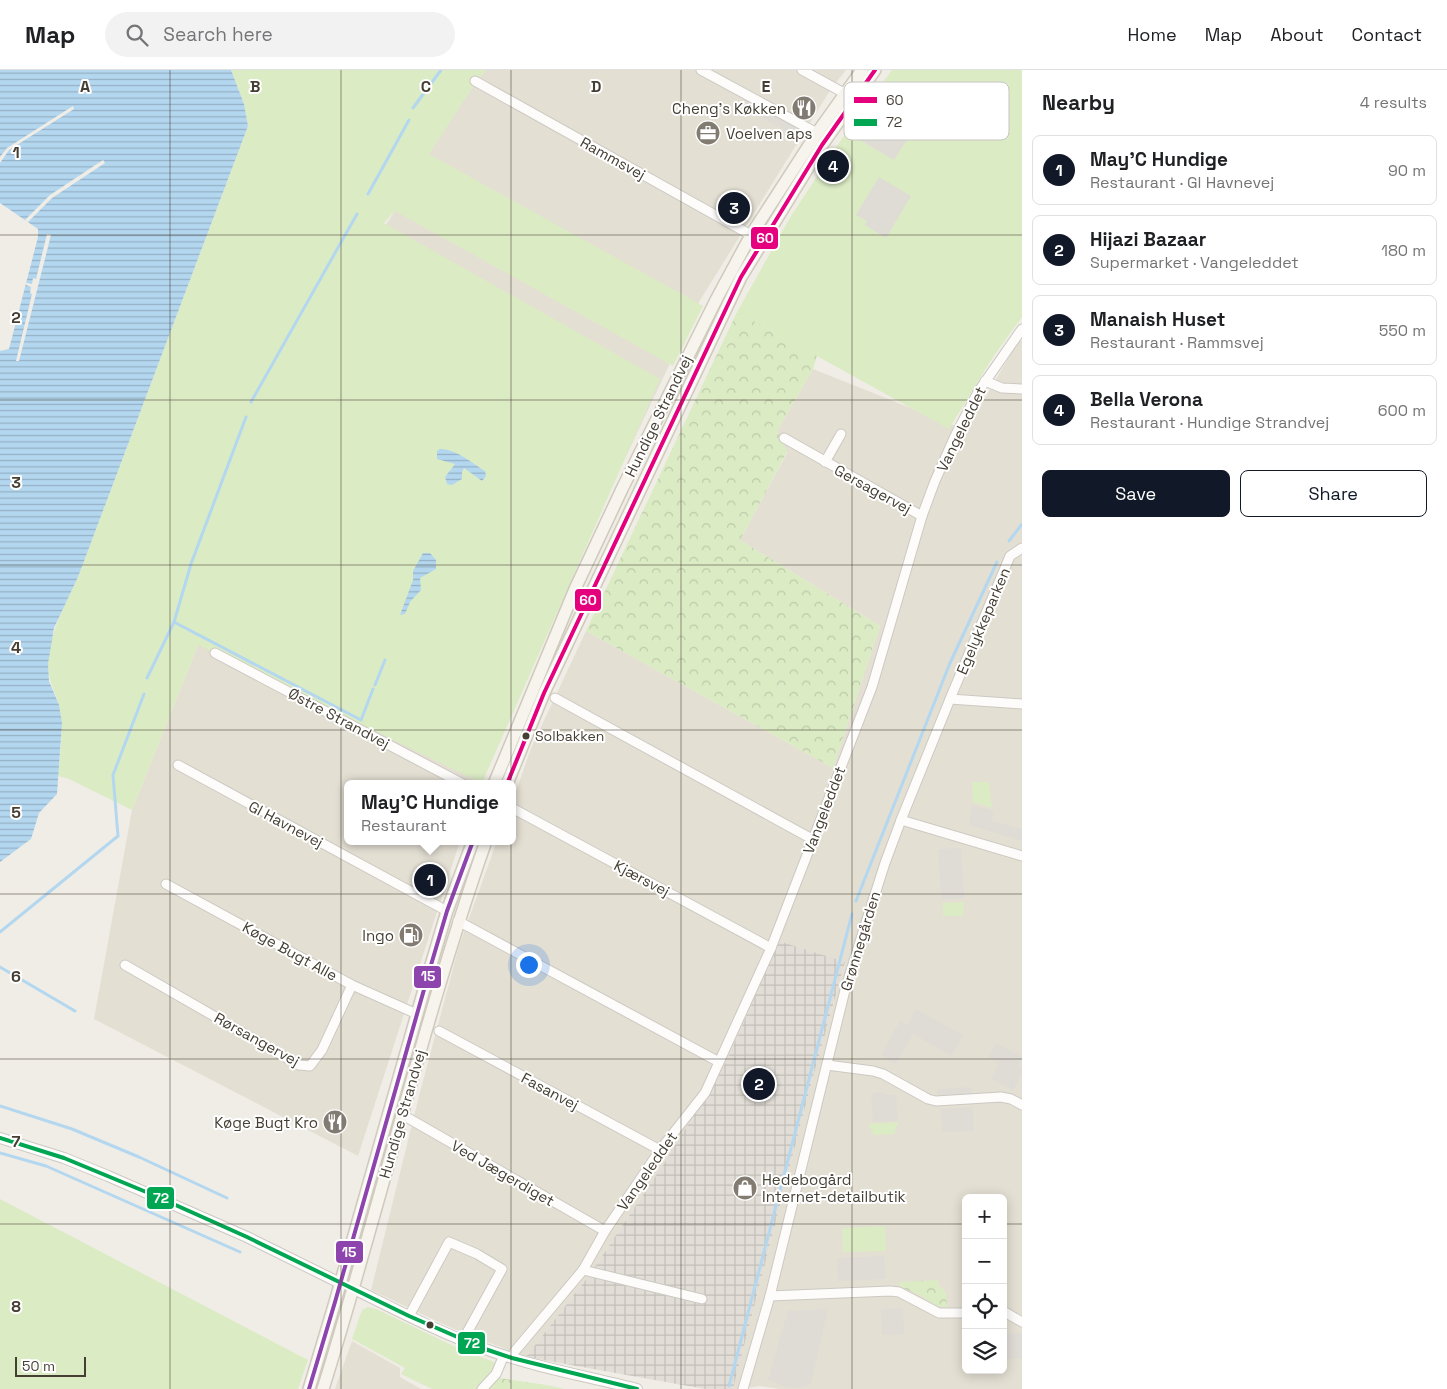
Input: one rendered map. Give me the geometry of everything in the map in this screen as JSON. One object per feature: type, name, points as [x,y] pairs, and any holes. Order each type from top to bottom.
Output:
[{"type":"main road","name":"Hundige Strandvej","points":[[853,82],[862,70]]},
{"type":"main road","name":"Hundige Strandvej","points":[[867,82],[875,70]]},
{"type":"main road","name":"Hundige Strandvej","points":[[496,780],[575,589],[717,298],[751,235],[844,93]]},
{"type":"main road","name":"Hundige Strandvej","points":[[509,780],[544,693],[741,277],[822,145],[844,114]]},
{"type":"main road","name":"Hundige Strandvej","points":[[309,1389],[447,911],[472,845]]},
{"type":"main road","name":"Hundige Strandvej","points":[[323,1389],[354,1289],[458,921],[485,845]]},
{"type":"main road","points":[[340,1283],[354,1289]]},
{"type":"street","points":[[701,70],[817,133]]},
{"type":"street","points":[[802,70],[844,93]]},
{"type":"street","name":"Rammsvej","points":[[475,82],[751,235]]},
{"type":"street","name":"Vangeleddet","points":[[482,1389],[583,1270],[605,1231],[660,1150],[705,1093],[771,948],[872,687],[922,516],[955,436],[985,380],[1022,329]]},
{"type":"street","points":[[985,380],[1002,388],[1022,389]]},
{"type":"street","name":"Gersagervej","points":[[825,462],[841,434]]},
{"type":"street","name":"Gersagervej","points":[[784,438],[922,516]]},
{"type":"street","name":"Egelykkeparken","points":[[950,699],[1010,556],[1022,548]]},
{"type":"street","name":"Østre Strandvej","points":[[215,653],[455,780]]},
{"type":"street","points":[[555,698],[812,839]]},
{"type":"street","points":[[950,699],[1022,704]]},
{"type":"street","name":"Grønnegården","points":[[743,1389],[770,1296],[845,990],[885,863],[950,699]]},
{"type":"street","name":"Gl Havnevej","points":[[178,765],[447,911]]},
{"type":"street","name":"Kjærsvej","points":[[516,810],[771,948]]},
{"type":"street","points":[[901,820],[1022,856]]},
{"type":"street","name":"Køge Bugt Alle","points":[[166,884],[352,985],[417,1014]]},
{"type":"street","points":[[458,921],[719,1062]]},
{"type":"street","name":"Rørsangervej","points":[[125,965],[299,1065],[310,1066],[322,1050],[352,985]]},
{"type":"street","name":"Fasanvej","points":[[439,1031],[660,1150]]},
{"type":"street","points":[[827,1065],[883,1074],[928,1099],[936,1101],[1001,1097],[1011,1099],[1022,1105]]},
{"type":"street","name":"Ved Jægerdiget","points":[[402,1114],[605,1231]]},
{"type":"street","points":[[0,1138],[64,1158],[108,1176],[247,1237],[340,1283]]},
{"type":"street","points":[[409,1316],[449,1242],[477,1254],[502,1269],[463,1340]]},
{"type":"street","points":[[583,1270],[702,1299]]},
{"type":"street","points":[[354,1289],[463,1340],[508,1357],[637,1389]]},
{"type":"street","points":[[770,1296],[890,1291],[899,1292],[939,1313],[962,1313]]},
{"type":"street","points":[[1007,1314],[1022,1322]]},
{"type":"shaded area","points":[[486,70],[846,70],[831,89],[699,302],[612,486],[480,780],[344,780],[344,845],[459,845],[358,1156],[94,1019],[132,810],[198,645],[347,283],[403,201],[437,139]]},
{"type":"shaded area","points":[[744,99],[800,128],[796,136],[741,106]]},
{"type":"shaded area","points":[[860,140],[907,140],[894,160]]},
{"type":"shaded area","points":[[879,177],[911,196],[886,238],[865,225],[867,221],[856,215]]},
{"type":"shaded area","points":[[1019,340],[1022,341],[1022,1389],[780,1389],[759,1386],[733,1389],[810,1088],[845,963],[779,941],[726,1062],[663,1165],[590,1274],[526,1357],[447,1326],[371,1290],[419,1096],[459,946],[496,845],[516,845],[516,791],[532,746],[586,631],[833,768],[880,626],[740,540],[787,453],[777,431],[813,369],[966,430]]},
{"type":"shaded area","points":[[972,805],[994,811],[992,821],[1022,829],[1022,841],[969,825]]},
{"type":"shaded area","points":[[961,848],[964,898],[941,899],[938,849]]},
{"type":"shaded area","points":[[779,941],[845,962],[810,1088],[733,1389],[705,1389],[526,1357],[590,1274],[663,1165],[726,1062]]},
{"type":"shaded area","points":[[916,1009],[963,1035],[951,1056],[913,1034],[896,1064],[881,1055],[900,1021],[907,1025]]},
{"type":"shaded area","points":[[996,1043],[1022,1057],[1019,1066],[1022,1068],[1022,1074],[1013,1090],[991,1079],[999,1063],[988,1057]]},
{"type":"shaded area","points":[[972,1087],[973,1100],[938,1103],[937,1089]]},
{"type":"shaded area","points":[[880,1092],[896,1095],[898,1121],[873,1122],[871,1094]]},
{"type":"shaded area","points":[[973,1107],[974,1131],[942,1132],[941,1109]]},
{"type":"shaded area","points":[[884,1256],[886,1279],[838,1281],[837,1258]]},
{"type":"shaded area","points":[[903,1308],[904,1334],[882,1335],[881,1309]]},
{"type":"shaded area","points":[[828,1309],[811,1384],[799,1388],[785,1387],[768,1380],[788,1311]]},
{"type":"shaded area","points":[[1022,1333],[1022,1358],[1007,1359],[1007,1334]]},
{"type":"shaded area","points":[[352,1341],[400,1368],[400,1377],[421,1389],[335,1389]]},
{"type":"green space","points":[[231,70],[486,70],[474,85],[429,154],[703,306],[673,366],[395,211],[384,223],[660,379],[483,780],[476,780],[198,645],[132,810],[69,779],[58,776],[61,724],[59,707],[48,669],[52,640],[59,619],[78,577],[248,126],[244,104]]},
{"type":"green space","points":[[892,70],[1022,70],[1022,317],[993,357],[949,429],[737,312],[791,216],[844,136],[844,140],[1009,140],[1009,82],[883,82]]},
{"type":"green space","points":[[737,312],[817,356],[813,369],[777,431],[787,452],[740,540],[880,626],[833,768],[586,631]]},
{"type":"green space","points":[[972,782],[989,782],[992,808],[973,802]]},
{"type":"green space","points":[[964,902],[963,916],[943,916],[943,903]]},
{"type":"green space","points":[[898,1122],[894,1134],[874,1135],[868,1124]]},
{"type":"green space","points":[[0,1199],[308,1360],[298,1389],[0,1389]]},
{"type":"green space","points":[[885,1226],[886,1251],[843,1252],[842,1228]]},
{"type":"green space","points":[[938,1280],[938,1285],[946,1292],[947,1308],[937,1306],[899,1286],[899,1282]]},
{"type":"green space","points":[[368,1307],[376,1309],[460,1349],[494,1362],[496,1364],[495,1369],[479,1389],[432,1389],[401,1374],[405,1368],[352,1339],[362,1310]]},
{"type":"green space","points":[[496,1377],[547,1385],[564,1389],[485,1389]]},
{"type":"water","points":[[0,70],[231,70],[244,104],[248,126],[78,577],[54,628],[48,664],[49,681],[59,705],[62,723],[57,794],[39,813],[31,839],[0,862],[0,351],[9,349],[38,237],[38,229],[0,203]]},
{"type":"water","points":[[440,449],[452,451],[464,457],[485,471],[486,476],[482,481],[464,468],[462,479],[452,485],[447,484],[445,477],[455,464],[437,459],[437,451]]},
{"type":"water","points":[[423,553],[430,553],[436,560],[436,569],[420,578],[421,590],[410,602],[405,614],[400,615],[413,580],[413,571]]},
{"type":"pier","points":[[73,106],[74,109],[9,150],[0,163],[0,157],[7,148]]},
{"type":"pier","points":[[103,160],[105,163],[52,198],[28,222],[25,220],[50,195]]},
{"type":"pier","points":[[47,234],[51,235],[19,361],[16,361],[32,294],[30,293],[31,287],[26,285],[26,283],[32,284],[33,278],[36,279]]},
{"type":"waterway","points":[[413,108],[441,70]]},
{"type":"waterway","points":[[368,194],[409,120]]},
{"type":"waterway","points":[[251,402],[357,214]]},
{"type":"waterway","points":[[147,678],[174,622],[191,564],[246,417]]},
{"type":"waterway","points":[[1009,541],[1022,524]]},
{"type":"waterway","points":[[856,901],[950,663],[997,562]]},
{"type":"waterway","points":[[174,622],[361,720],[373,689]]},
{"type":"waterway","points":[[375,685],[385,660]]},
{"type":"waterway","points":[[0,932],[118,836],[113,775],[144,694]]},
{"type":"waterway","points":[[729,1386],[852,914]]},
{"type":"waterway","points":[[0,967],[75,1011]]},
{"type":"waterway","points":[[0,1106],[72,1129],[139,1157],[227,1198]]},
{"type":"waterway","points":[[0,1153],[46,1166],[240,1252]]},
{"type":"transit line","name":"60","points":[[867,82],[875,70]]},
{"type":"transit line","name":"60","points":[[509,780],[544,693],[741,277],[822,145],[844,114]]},
{"type":"transit line","name":"15","points":[[309,1389],[447,911],[472,845]]},
{"type":"transit line","name":"72","points":[[0,1138],[64,1158],[151,1194],[247,1237],[409,1316],[485,1349],[512,1358],[637,1389]]},
{"type":"place","name":"Cheng's Køkken","points":[[804,108]]},
{"type":"place","name":"Voelven aps","points":[[708,133]]},
{"type":"place","name":"Bella Verona","points":[[833,166]]},
{"type":"place","name":"Manaish Huset","points":[[734,208]]},
{"type":"place","name":"Solbakken","points":[[526,736]]},
{"type":"place","name":"May'C Hundige","points":[[430,880]]},
{"type":"place","name":"Ingo","points":[[411,935]]},
{"type":"place","name":"Hijazi Bazaar","points":[[759,1084]]},
{"type":"place","name":"Køge Bugt Kro","points":[[335,1122]]},
{"type":"place","name":"Hedebogård Internet-detailbutik","points":[[745,1188]]}]
